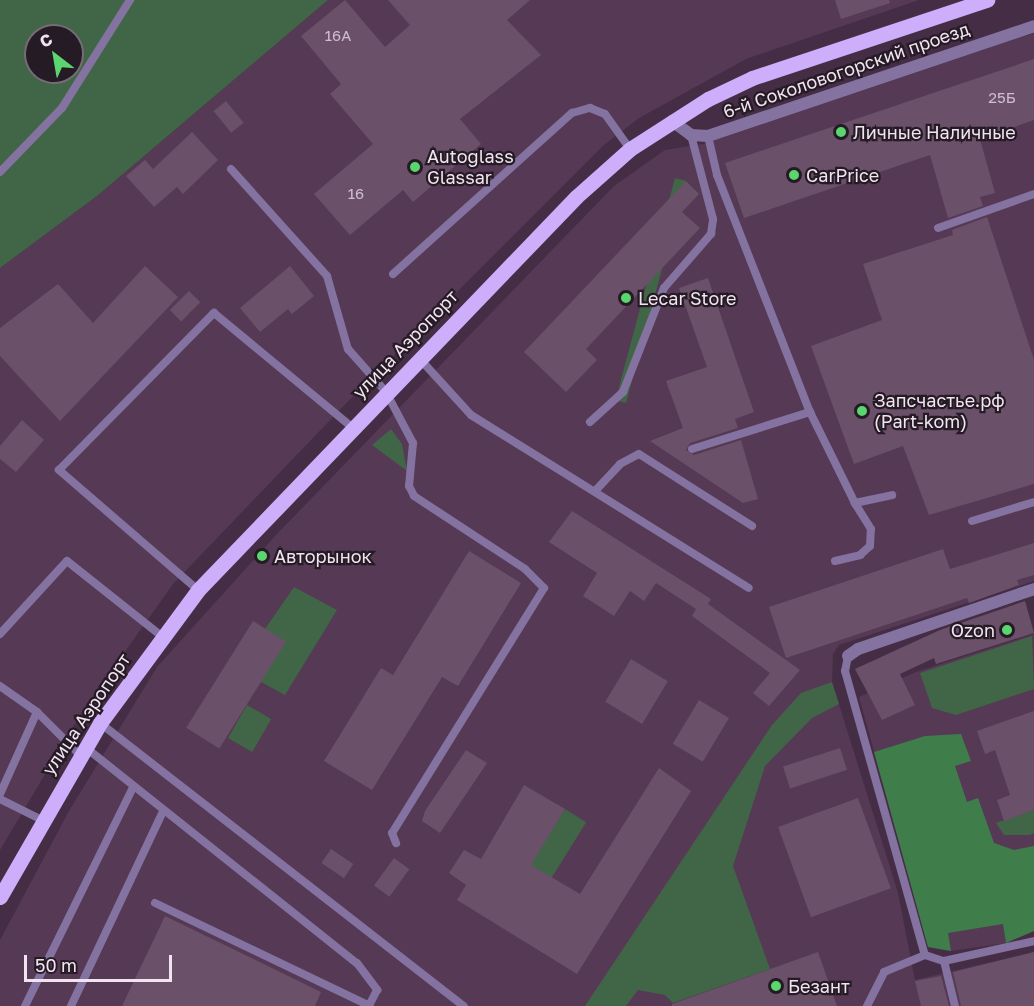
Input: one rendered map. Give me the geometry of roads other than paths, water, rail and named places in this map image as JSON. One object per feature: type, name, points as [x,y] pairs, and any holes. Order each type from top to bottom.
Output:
[{"type":"main road","name":"улица Аэропорт","points":[[0,897],[42,820],[100,723],[198,590],[576,196],[630,149],[672,120],[752,78],[987,0]]},
{"type":"street","name":"6-й Соколовогорский проезд","points":[[692,135],[708,136],[1034,26]]},
{"type":"street","points":[[672,120],[692,135]]},
{"type":"street","points":[[848,656],[858,649],[1034,589]]},
{"type":"lane","points":[[0,172],[62,108],[130,0]]},
{"type":"lane","points":[[393,274],[572,113],[590,108],[605,114],[630,149]]},
{"type":"lane","points":[[590,422],[623,392],[664,288],[711,234],[713,219],[692,135]]},
{"type":"lane","points":[[708,136],[717,175],[810,412],[855,504],[871,529],[870,546],[860,555],[835,561]]},
{"type":"lane","points":[[231,169],[327,276],[348,349],[386,392],[413,442],[409,486],[414,496],[525,569],[544,588],[392,833],[396,843]]},
{"type":"lane","points":[[938,228],[1034,194]]},
{"type":"lane","points":[[198,590],[59,470],[214,313],[352,427]]},
{"type":"lane","points":[[419,358],[471,415],[596,490],[749,588]]},
{"type":"lane","points":[[692,449],[810,412]]},
{"type":"lane","points":[[596,490],[620,464],[639,454],[752,526]]},
{"type":"lane","points":[[855,504],[892,495]]},
{"type":"lane","points":[[972,521],[1034,502]]},
{"type":"lane","points":[[0,634],[67,561],[163,637]]},
{"type":"lane","points":[[848,656],[845,671],[925,956]]},
{"type":"lane","points":[[0,686],[37,712],[82,751],[133,787],[357,963],[377,990],[369,1006],[155,903]]},
{"type":"lane","points":[[37,712],[0,796],[42,820]]},
{"type":"lane","points":[[100,723],[464,1006]]},
{"type":"lane","points":[[25,1006],[133,787]]},
{"type":"lane","points":[[71,1006],[163,811]]},
{"type":"lane","points":[[867,1006],[884,972],[925,956],[944,960],[1034,941]]},
{"type":"lane","points":[[944,960],[955,1006]]},
{"type":"place","name":"Личные Наличные","points":[[841,132]]},
{"type":"place","name":"Autoglass Glassar","points":[[415,167]]},
{"type":"place","name":"CarPrice","points":[[794,175]]},
{"type":"place","name":"Lecar Store","points":[[626,298]]},
{"type":"place","name":"Запсчастье.рф (Part-kom)","points":[[862,411]]},
{"type":"place","name":"Авторынок","points":[[262,556]]},
{"type":"place","name":"Ozon","points":[[1007,630]]},
{"type":"place","name":"Безант","points":[[776,986]]}]
